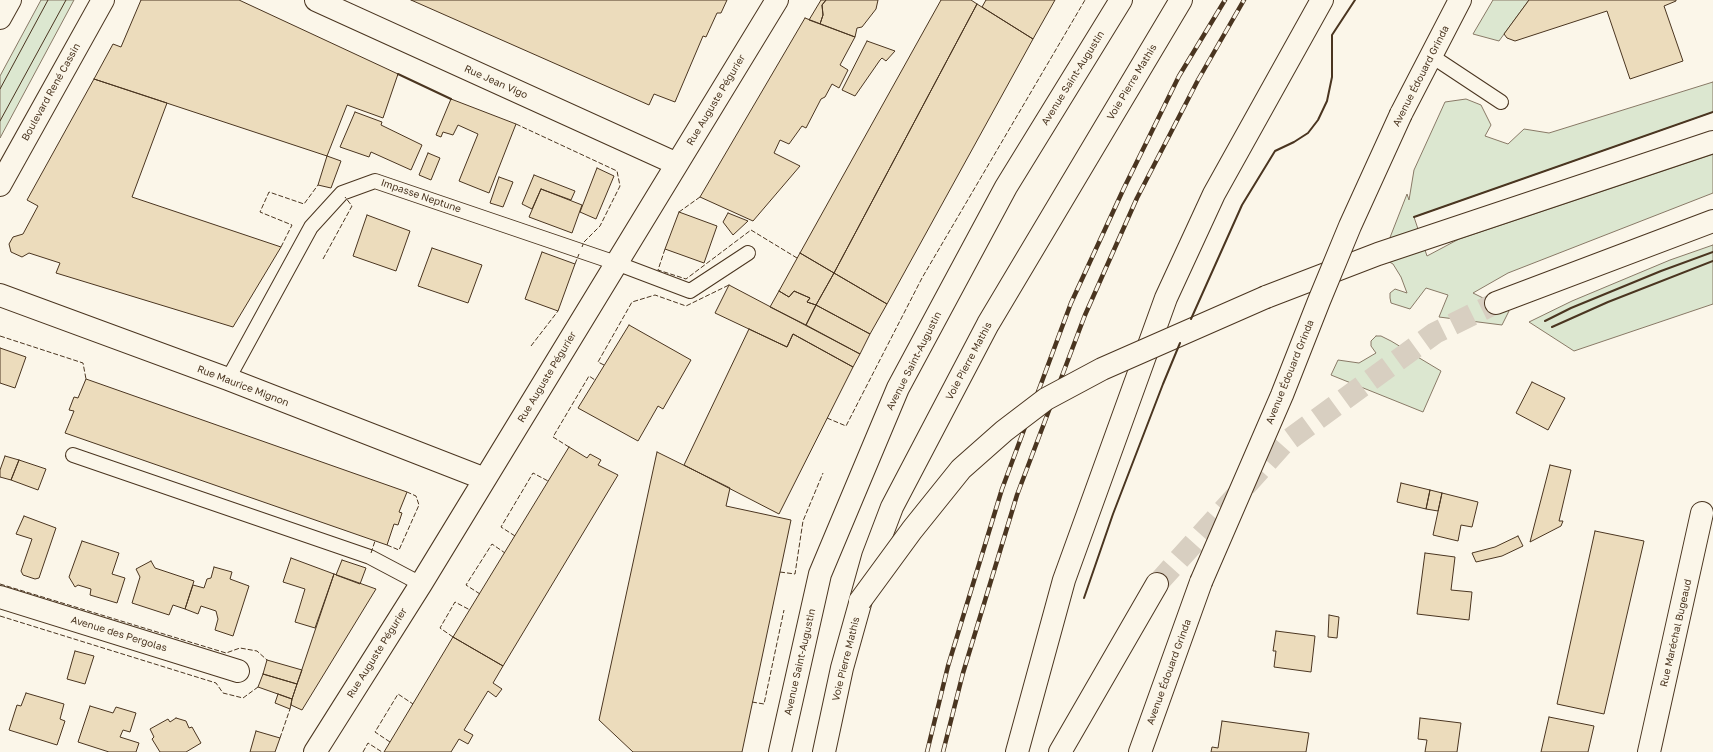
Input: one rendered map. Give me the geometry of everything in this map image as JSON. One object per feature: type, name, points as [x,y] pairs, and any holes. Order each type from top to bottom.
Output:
[{"type":"main road","points":[[0,18],[10,0]]},
{"type":"main road","name":"Boulevard René Cassin","points":[[0,185],[103,0]]},
{"type":"main road","name":"Rue Jean Vigo","points":[[316,0],[677,164]]},
{"type":"main road","name":"Rue Auguste Pégurier","points":[[315,752],[421,584],[777,0]]},
{"type":"main road","name":"Avenue Saint-Augustin","points":[[780,752],[820,574],[898,388],[1006,187],[1121,0]]},
{"type":"main road","name":"Voie Pierre Mathis","points":[[824,752],[842,668],[860,601],[873,557],[892,507],[988,324],[1180,0]]},
{"type":"main road","points":[[1017,752],[1064,580],[1108,454],[1166,298],[1214,194],[1314,11],[1322,0]]},
{"type":"main road","name":"Avenue Édouard Grinda","points":[[1140,752],[1201,582],[1282,395],[1344,240],[1400,114],[1460,0]]},
{"type":"main road","points":[[860,601],[912,530],[961,469],[1004,431],[1046,399],[1102,369],[1266,297],[1378,254],[1713,142]]},
{"type":"main road","points":[[1496,303],[1713,221]]},
{"type":"main road","name":"Rue Maurice Mignon","points":[[0,295],[228,379],[485,479]]},
{"type":"main road","name":"Rue Maréchal Bugeaud","points":[[1649,752],[1702,513]]},
{"type":"main road","points":[[1060,752],[1157,584]]},
{"type":"main road","name":"Avenue des Pergolas","points":[[0,596],[238,670]]},
{"type":"lane","points":[[1430,56],[1501,102]]},
{"type":"lane","name":"Impasse Neptune","points":[[228,379],[312,227],[342,193],[375,181],[616,263],[690,291],[748,253]]},
{"type":"lane","points":[[73,455],[370,557],[421,584]]},
{"type":"green space","points":[[41,0],[74,0],[0,138],[0,76]]},
{"type":"green space","points":[[1493,0],[1529,0],[1499,41],[1473,34]]},
{"type":"green space","points":[[1713,82],[1713,112],[1414,217],[1427,256],[1459,239],[1713,154],[1713,193],[1508,273],[1473,293],[1509,311],[1502,325],[1439,317],[1448,295],[1426,288],[1410,309],[1391,303],[1390,293],[1395,289],[1407,293],[1401,277],[1393,264],[1382,258],[1407,194],[1409,200],[1414,170],[1445,102],[1466,99],[1481,105],[1491,125],[1485,136],[1508,144],[1524,129],[1549,133]]},
{"type":"green space","points":[[1713,245],[1713,304],[1574,351],[1529,322],[1572,301],[1670,260]]},
{"type":"green space","points":[[1376,336],[1381,336],[1391,341],[1441,371],[1423,412],[1331,375],[1338,360],[1359,363],[1376,353],[1371,346],[1371,341]]},
{"type":"building","points":[[141,0],[239,0],[398,74],[383,118],[347,105],[327,156],[94,79],[113,44],[121,47]]},
{"type":"building","points":[[411,0],[727,0],[721,13],[717,13],[706,37],[703,36],[675,102],[654,94],[649,105]]},
{"type":"building","points":[[821,0],[826,0],[822,5],[823,15],[820,24],[809,20]]},
{"type":"building","points":[[826,0],[878,0],[876,9],[862,27],[857,28],[855,37],[820,24],[823,15],[822,5]]},
{"type":"building","points":[[941,0],[971,0],[977,4],[834,273],[800,253]]},
{"type":"building","points":[[986,0],[1055,0],[1033,39],[982,7]]},
{"type":"building","points":[[1529,0],[1676,0],[1664,6],[1683,61],[1630,79],[1607,11],[1515,41],[1507,38],[1504,34]]},
{"type":"building","points":[[977,4],[1033,39],[887,304],[834,273]]},
{"type":"building","points":[[805,18],[855,37],[840,65],[848,70],[839,88],[832,84],[825,97],[821,99],[806,128],[802,126],[789,144],[780,140],[774,153],[800,166],[753,221],[700,197]]},
{"type":"building","points":[[867,41],[895,51],[886,61],[882,58],[880,60],[855,96],[842,90]]},
{"type":"building","points":[[94,79],[167,103],[132,197],[281,247],[233,327],[56,273],[60,263],[29,253],[22,257],[11,252],[9,244],[13,237],[23,234],[38,206],[27,200]]},
{"type":"building","points":[[451,99],[516,124],[489,193],[459,181],[478,134],[458,125],[453,135],[443,132],[441,137],[436,135]]},
{"type":"building","points":[[355,112],[382,122],[381,125],[422,145],[411,170],[371,152],[369,157],[340,147]]},
{"type":"building","points":[[428,153],[440,158],[431,180],[419,175]]},
{"type":"building","points":[[327,156],[341,161],[331,188],[318,185]]},
{"type":"building","points":[[597,168],[614,176],[596,219],[580,212]]},
{"type":"building","points":[[534,175],[575,191],[571,200],[541,189],[532,209],[522,204]]},
{"type":"building","points":[[499,177],[513,182],[503,207],[490,203]]},
{"type":"building","points":[[541,189],[582,205],[572,233],[529,217]]},
{"type":"building","points":[[679,212],[717,226],[704,263],[665,249]]},
{"type":"building","points":[[728,213],[748,221],[733,235],[723,222]]},
{"type":"building","points":[[367,215],[410,231],[396,271],[353,256]]},
{"type":"building","points":[[432,248],[482,265],[468,303],[418,286]]},
{"type":"building","points":[[542,252],[575,264],[558,311],[525,299]]},
{"type":"building","points":[[800,253],[834,273],[816,305],[807,302],[810,298],[794,291],[789,297],[779,291]]},
{"type":"building","points":[[834,273],[887,304],[870,334],[816,305]]},
{"type":"building","points":[[729,285],[860,354],[853,367],[793,334],[787,347],[715,313]]},
{"type":"building","points":[[779,291],[789,297],[794,291],[810,298],[807,302],[816,305],[806,325],[770,307]]},
{"type":"building","points":[[816,305],[870,334],[860,354],[806,325]]},
{"type":"building","points":[[629,325],[691,360],[663,409],[658,406],[638,441],[578,408]]},
{"type":"building","points":[[749,329],[787,347],[793,334],[853,367],[779,514],[684,465]]},
{"type":"building","points":[[0,348],[26,357],[15,388],[0,383]]},
{"type":"building","points":[[86,379],[407,492],[399,512],[402,513],[398,525],[394,524],[387,545],[65,433],[74,411],[69,410],[74,397],[78,398]]},
{"type":"building","points":[[1532,382],[1565,398],[1548,430],[1516,413]]},
{"type":"building","points":[[569,447],[587,458],[590,454],[601,460],[598,465],[618,475],[503,666],[453,637]]},
{"type":"building","points":[[657,452],[730,488],[726,506],[791,520],[742,752],[633,752],[599,720]]},
{"type":"building","points":[[5,456],[19,460],[11,480],[0,477],[0,470]]},
{"type":"building","points":[[19,460],[46,469],[38,490],[11,480]]},
{"type":"building","points":[[1550,465],[1571,470],[1559,521],[1563,521],[1561,526],[1530,542]]},
{"type":"building","points":[[1401,483],[1430,490],[1426,509],[1397,502]]},
{"type":"building","points":[[1430,490],[1442,493],[1438,511],[1426,509]]},
{"type":"building","points":[[1442,493],[1478,502],[1472,527],[1461,525],[1458,541],[1433,535]]},
{"type":"building","points":[[24,516],[56,528],[39,578],[35,579],[23,575],[21,571],[32,539],[16,534]]},
{"type":"building","points":[[1595,531],[1644,541],[1604,714],[1557,704]]},
{"type":"building","points":[[1518,536],[1523,546],[1502,556],[1476,562],[1472,553],[1495,547]]},
{"type":"building","points":[[82,541],[119,553],[112,574],[125,578],[117,603],[90,595],[91,589],[78,585],[75,587],[69,577]]},
{"type":"building","points":[[1425,553],[1455,557],[1451,590],[1472,592],[1469,620],[1417,614]]},
{"type":"building","points":[[291,558],[334,574],[315,628],[295,622],[305,589],[283,582]]},
{"type":"building","points":[[342,560],[366,568],[360,584],[336,575]]},
{"type":"building","points":[[151,561],[155,568],[194,581],[185,609],[173,605],[169,615],[132,603],[140,577],[136,569]]},
{"type":"building","points":[[214,567],[232,572],[230,579],[249,586],[233,636],[215,630],[218,619],[216,611],[201,606],[198,614],[185,609],[193,585],[204,588],[207,579],[211,578]]},
{"type":"building","points":[[334,574],[376,589],[302,710],[291,705],[292,699]]},
{"type":"building","points":[[1329,615],[1339,617],[1337,638],[1328,637]]},
{"type":"building","points":[[1276,631],[1315,636],[1311,672],[1274,667],[1276,651],[1273,651]]},
{"type":"building","points":[[453,637],[503,666],[493,683],[502,689],[496,697],[488,691],[464,730],[473,735],[468,744],[459,739],[451,752],[384,752]]},
{"type":"building","points":[[75,651],[94,656],[85,684],[67,679]]},
{"type":"building","points":[[267,660],[302,670],[297,684],[263,674]]},
{"type":"building","points":[[263,674],[297,684],[292,699],[258,687]]},
{"type":"building","points":[[26,693],[64,704],[60,719],[65,721],[57,745],[9,730],[17,705],[21,706]]},
{"type":"building","points":[[278,694],[292,699],[290,709],[275,703]]},
{"type":"building","points":[[90,706],[113,713],[116,707],[136,713],[130,732],[123,730],[120,737],[139,743],[136,752],[109,752],[78,742]]},
{"type":"building","points":[[1549,717],[1594,726],[1588,752],[1541,752]]},
{"type":"building","points":[[176,718],[186,721],[189,728],[192,727],[201,743],[186,752],[160,752],[152,739],[154,737],[150,729],[168,719],[170,722]]},
{"type":"building","points":[[1420,718],[1461,723],[1457,752],[1425,752],[1427,740],[1418,739]]},
{"type":"building","points":[[1222,721],[1309,733],[1306,752],[1211,752],[1212,747],[1218,748]]},
{"type":"building","points":[[256,731],[280,738],[275,752],[250,752]]},
{"type":"tunnel","points":[[1157,584],[1283,444],[1435,333],[1496,303]]},
{"type":"tram line","points":[[0,89],[48,0]]},
{"type":"tram line","points":[[0,121],[66,0]]},
{"type":"railway","points":[[927,752],[948,666],[1002,489],[1071,303],[1124,188],[1179,76],[1225,0]]},
{"type":"railway","points":[[943,752],[963,673],[1017,495],[1085,315],[1137,198],[1198,80],[1244,0]]},
{"type":"fence","points":[[827,418],[846,426],[922,278],[1085,0]]},
{"type":"fence","points":[[516,124],[617,171],[620,186],[600,226],[584,242],[582,247]]},
{"type":"fence","points":[[281,247],[292,225],[260,212],[269,192],[304,204],[318,185]]},
{"type":"fence","points":[[323,259],[352,206],[345,197]]},
{"type":"fence","points":[[679,212],[700,197]]},
{"type":"fence","points":[[665,249],[658,270],[686,279],[751,230],[797,258]]},
{"type":"fence","points":[[575,264],[579,254]]},
{"type":"fence","points":[[604,365],[598,362],[632,302],[655,295],[686,306],[729,285]]},
{"type":"fence","points":[[531,346],[558,311]]},
{"type":"fence","points":[[0,336],[83,363],[86,379]]},
{"type":"fence","points":[[569,447],[553,437],[589,376],[595,380]]},
{"type":"fence","points":[[515,536],[501,527],[533,473],[548,481]]},
{"type":"fence","points":[[780,572],[795,574],[803,521],[823,473]]},
{"type":"fence","points":[[387,545],[399,550],[419,505],[416,496],[407,492]]},
{"type":"fence","points":[[371,553],[375,541]]},
{"type":"fence","points":[[480,594],[466,585],[492,544],[505,553]]},
{"type":"fence","points":[[0,584],[226,653],[240,648],[257,651],[267,660]]},
{"type":"fence","points":[[453,637],[440,628],[455,602],[470,610]]},
{"type":"fence","points":[[752,702],[764,704],[784,610]]},
{"type":"fence","points":[[0,616],[216,683],[223,693],[243,698],[258,687]]},
{"type":"fence","points":[[390,742],[375,732],[398,694],[413,704]]},
{"type":"fence","points":[[280,738],[290,709]]},
{"type":"fence","points":[[363,752],[368,743],[382,752]]},
{"type":"wall","points":[[1191,319],[1242,205],[1275,151],[1308,133],[1318,120],[1327,101],[1332,77],[1332,35],[1355,0]]},
{"type":"wall","points":[[398,74],[451,99]]},
{"type":"wall","points":[[1414,217],[1713,112]]},
{"type":"wall","points":[[1545,321],[1571,308],[1661,271],[1713,252]]},
{"type":"wall","points":[[1552,327],[1608,302],[1713,261]]},
{"type":"wall","points":[[1084,598],[1113,514],[1180,343]]}]
